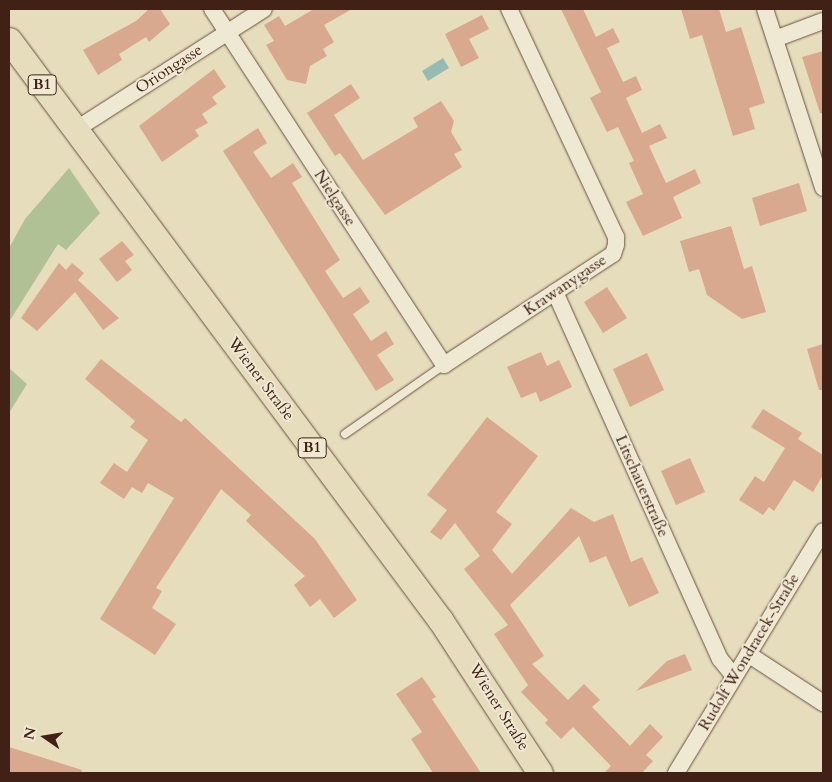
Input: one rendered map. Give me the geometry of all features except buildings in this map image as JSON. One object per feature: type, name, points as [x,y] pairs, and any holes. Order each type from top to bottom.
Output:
[{"type":"main road","name":"Wiener Straße","points":[[9,40],[440,621],[540,773]]},
{"type":"street","name":"Nielgasse","points":[[212,9],[444,365]]},
{"type":"street","name":"Oriongasse","points":[[75,130],[226,31],[264,9]]},
{"type":"street","name":"Krawanygasse","points":[[444,365],[612,254],[616,237],[509,9]]},
{"type":"street","points":[[765,9],[823,188]]},
{"type":"street","points":[[775,39],[823,21]]},
{"type":"street","name":"Litschauerstraße","points":[[556,292],[720,659],[734,676]]},
{"type":"street","name":"Rudolf Wondracek-Straße","points":[[676,773],[823,530]]},
{"type":"street","points":[[748,654],[823,703]]},
{"type":"lane","name":"Krawanygasse","points":[[345,434],[444,365]]},
{"type":"green space","points":[[69,168],[100,213],[66,250],[58,244],[9,322],[9,248],[25,219]]},
{"type":"green space","points":[[9,368],[27,384],[9,413]]},
{"type":"water","points":[[443,58],[449,68],[428,81],[422,71]]}]
